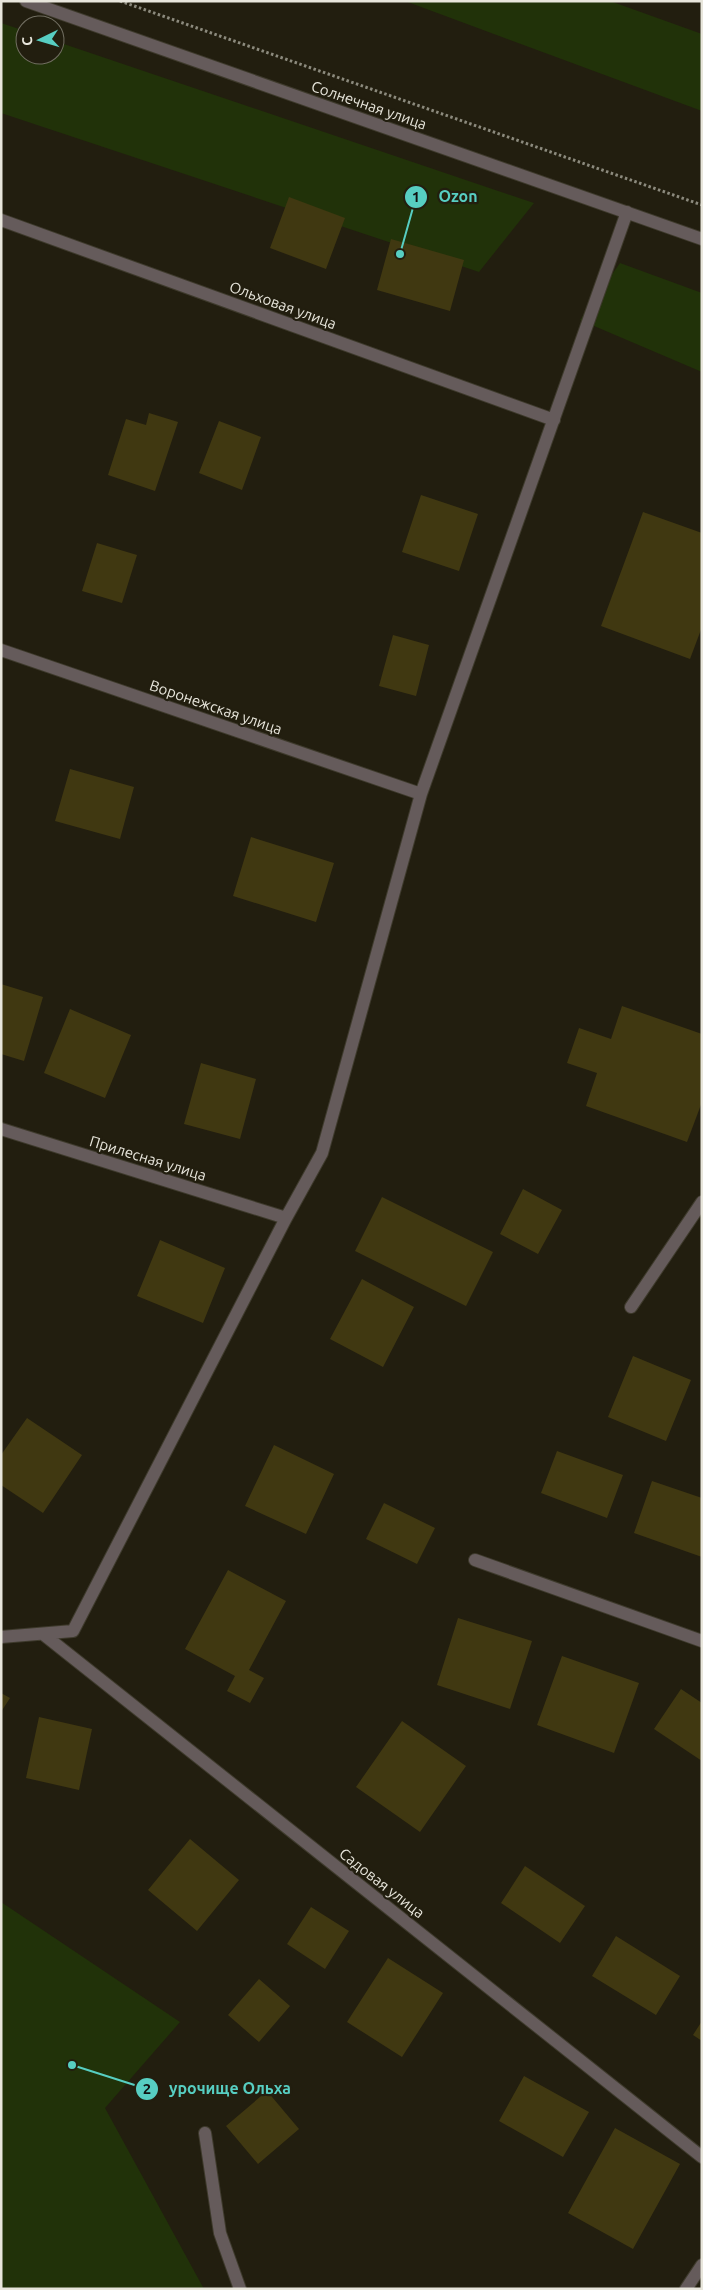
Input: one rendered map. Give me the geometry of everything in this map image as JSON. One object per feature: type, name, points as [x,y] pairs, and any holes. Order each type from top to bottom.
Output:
[{"type":"street","name":"Солнечная улица","points":[[26,1],[702,239]]},
{"type":"street","points":[[1,1637],[73,1631],[286,1218],[322,1153],[421,794],[627,212]]},
{"type":"street","name":"Ольховая улица","points":[[1,220],[554,420]]},
{"type":"street","name":"Воронежская улица","points":[[1,650],[421,794]]},
{"type":"street","name":"Прилесная улица","points":[[1,1129],[286,1218]]},
{"type":"street","points":[[631,1307],[702,1202]]},
{"type":"street","points":[[475,1560],[702,1641]]},
{"type":"street","name":"Садовая улица","points":[[43,1634],[702,2157]]},
{"type":"street","points":[[206,2133],[220,2233],[240,2289]]},
{"type":"street","points":[[686,2289],[702,2265]]},
{"type":"path","points":[[120,1],[702,205]]},
{"type":"green space","points":[[405,1],[610,1],[702,34],[702,111]]},
{"type":"green space","points":[[1,23],[15,28],[15,65],[65,65],[65,44],[534,203],[479,272],[1,113]]},
{"type":"green space","points":[[620,263],[702,293],[702,372],[580,320]]},
{"type":"green space","points":[[1,1902],[180,2022],[105,2108],[204,2289],[1,2289]]},
{"type":"building","points":[[289,197],[345,218],[326,269],[270,248]]},
{"type":"building","points":[[391,239],[464,260],[450,311],[377,290]]},
{"type":"building","points":[[149,413],[178,422],[155,491],[108,475],[126,419],[146,425]]},
{"type":"building","points":[[219,421],[261,437],[242,490],[199,473]]},
{"type":"building","points":[[421,495],[478,514],[459,571],[402,552]]},
{"type":"building","points":[[643,512],[702,533],[702,627],[690,659],[601,626]]},
{"type":"building","points":[[97,543],[137,555],[122,603],[82,591]]},
{"type":"building","points":[[393,635],[429,645],[416,696],[379,686]]},
{"type":"building","points":[[70,769],[134,787],[120,839],[55,821]]},
{"type":"building","points":[[251,837],[334,863],[316,922],[233,896]]},
{"type":"building","points":[[1,984],[43,997],[24,1061],[1,1054]]},
{"type":"building","points":[[622,1006],[702,1034],[702,1102],[687,1142],[586,1106],[597,1073],[567,1063],[579,1028],[611,1039]]},
{"type":"building","points":[[70,1009],[131,1035],[105,1098],[44,1073]]},
{"type":"building","points":[[201,1063],[256,1079],[240,1139],[184,1124]]},
{"type":"building","points":[[523,1189],[562,1210],[538,1254],[500,1234]]},
{"type":"building","points":[[382,1197],[493,1252],[466,1306],[355,1251]]},
{"type":"building","points":[[160,1240],[225,1268],[203,1323],[137,1296]]},
{"type":"building","points":[[362,1279],[414,1307],[383,1367],[330,1339]]},
{"type":"building","points":[[633,1356],[691,1380],[666,1441],[608,1417]]},
{"type":"building","points":[[27,1418],[82,1455],[43,1513],[1,1485],[1,1455]]},
{"type":"building","points":[[274,1445],[334,1474],[306,1534],[245,1506]]},
{"type":"building","points":[[557,1451],[623,1475],[607,1518],[541,1493]]},
{"type":"building","points":[[652,1481],[702,1498],[702,1557],[634,1533]]},
{"type":"building","points":[[384,1503],[435,1528],[417,1564],[366,1539]]},
{"type":"building","points":[[228,1570],[286,1601],[249,1670],[264,1678],[250,1703],[227,1691],[235,1676],[185,1649]]},
{"type":"building","points":[[458,1618],[532,1641],[510,1709],[437,1685]]},
{"type":"building","points":[[562,1656],[639,1683],[614,1753],[537,1725]]},
{"type":"building","points":[[681,1689],[702,1703],[702,1761],[654,1729]]},
{"type":"building","points":[[1,1693],[10,1698],[1,1712]]},
{"type":"building","points":[[39,1717],[92,1729],[79,1790],[26,1778]]},
{"type":"building","points":[[402,1721],[466,1766],[420,1832],[356,1787]]},
{"type":"building","points":[[190,1839],[239,1880],[197,1931],[148,1890]]},
{"type":"building","points":[[525,1866],[585,1906],[560,1943],[501,1903]]},
{"type":"building","points":[[311,1907],[349,1931],[325,1969],[287,1944]]},
{"type":"building","points":[[616,1936],[680,1976],[656,2015],[592,1976]]},
{"type":"building","points":[[388,1958],[443,1993],[402,2057],[347,2022]]},
{"type":"building","points":[[259,1979],[290,2006],[259,2042],[228,2015]]},
{"type":"building","points":[[702,2021],[702,2041],[693,2035]]},
{"type":"building","points":[[524,2076],[589,2112],[563,2157],[499,2121]]},
{"type":"building","points":[[267,2091],[299,2129],[258,2164],[226,2126]]},
{"type":"building","points":[[615,2128],[680,2164],[633,2249],[568,2213]]},
{"type":"place","name":"Ozon","points":[[400,254]]},
{"type":"place","name":"урочище Ольха","points":[[72,2065]]}]
